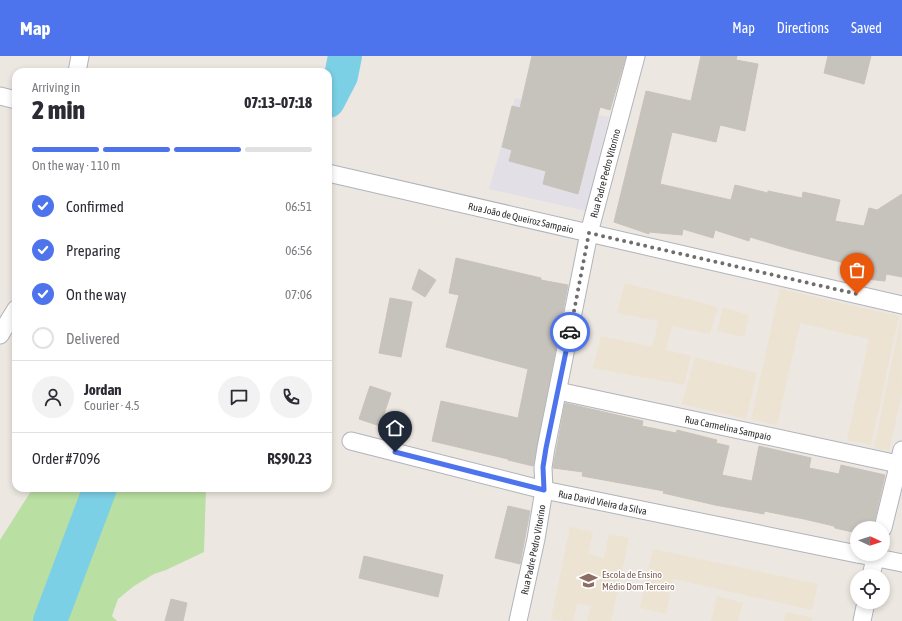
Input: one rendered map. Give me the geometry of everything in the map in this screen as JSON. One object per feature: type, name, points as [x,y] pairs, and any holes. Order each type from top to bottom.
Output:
[{"type":"street","points":[[78,68],[80,56]]},
{"type":"street","name":"Rua Padre Pedro Vitorino","points":[[518,621],[536,539],[544,490],[543,467],[589,233],[636,56]]},
{"type":"street","points":[[0,96],[12,99]]},
{"type":"street","name":"Rua João de Queiroz Sampaio","points":[[332,174],[902,304]]},
{"type":"street","points":[[0,335],[12,316]]},
{"type":"street","name":"Rua Carmelina Sampaio","points":[[558,391],[900,457]]},
{"type":"street","name":"Rua David Vieira da Silva","points":[[351,441],[544,490],[850,553]]},
{"type":"street","points":[[885,521],[900,457]]},
{"type":"street","name":"Rua David Vieira da Silva","points":[[890,560],[902,563]]},
{"type":"street","points":[[862,621],[865,609]]},
{"type":"shaded area","points":[[515,98],[609,117],[586,211],[489,189]]},
{"type":"shaded area","points":[[625,283],[718,307],[710,334],[672,326],[666,350],[691,356],[684,385],[593,368],[601,336],[652,347],[659,321],[617,313]]},
{"type":"shaded area","points":[[780,289],[899,316],[871,445],[847,440],[869,339],[800,323],[777,425],[751,419]]},
{"type":"shaded area","points":[[723,307],[749,315],[744,337],[717,331]]},
{"type":"shaded area","points":[[901,318],[902,393],[889,451],[874,448]]},
{"type":"shaded area","points":[[695,357],[757,373],[746,419],[682,404]]},
{"type":"shaded area","name":"Escola de Ensino Médio Dom Terceiro","points":[[570,527],[593,532],[588,554],[604,558],[609,534],[629,538],[611,621],[587,621],[591,606],[577,603],[573,621],[551,619]]},
{"type":"shaded area","name":"Escola de Ensino Médio Dom Terceiro","points":[[653,549],[818,584],[812,610],[673,579],[666,614],[640,608]]},
{"type":"shaded area","points":[[717,596],[743,603],[738,621],[711,621]]},
{"type":"shaded area","points":[[786,612],[813,618],[812,621],[784,621]]},
{"type":"green space","points":[[30,492],[206,492],[204,552],[154,574],[134,586],[118,599],[112,616],[117,621],[0,621],[0,540]]},
{"type":"building","points":[[532,56],[626,56],[610,110],[600,107],[578,194],[543,184],[546,171],[509,161],[512,150],[502,147],[512,106],[520,108]]},
{"type":"building","points":[[701,56],[737,56],[736,60],[758,64],[745,131],[720,125],[716,142],[672,132],[660,184],[731,200],[735,185],[768,193],[768,191],[802,198],[803,192],[840,200],[835,221],[864,226],[869,208],[877,210],[902,194],[902,277],[886,274],[885,281],[866,279],[867,270],[852,267],[852,265],[750,237],[749,241],[715,230],[713,238],[683,229],[682,235],[649,232],[649,234],[614,222],[646,91],[691,101]]},
{"type":"building","points":[[828,56],[871,56],[864,84],[824,73]]},
{"type":"building","points":[[456,258],[541,278],[541,280],[568,285],[533,466],[432,441],[441,401],[518,418],[528,369],[446,347],[459,295],[449,293]]},
{"type":"building","points":[[419,269],[436,280],[425,297],[412,289]]},
{"type":"building","points":[[390,298],[412,302],[401,357],[379,353]]},
{"type":"building","points":[[370,386],[391,393],[380,426],[359,419]]},
{"type":"building","points":[[565,403],[643,421],[642,426],[676,433],[677,430],[717,440],[716,443],[729,446],[722,475],[752,481],[759,446],[811,458],[809,468],[839,474],[841,465],[885,475],[875,521],[850,521],[850,531],[804,519],[764,511],[764,514],[715,505],[663,493],[664,491],[582,476],[583,472],[553,468]]},
{"type":"building","points":[[508,506],[530,511],[520,564],[495,558]]},
{"type":"building","points":[[364,556],[443,575],[438,597],[359,578]]},
{"type":"building","points":[[171,599],[187,603],[183,621],[165,621]]},
{"type":"waterway","points":[[332,93],[341,76],[345,56]]},
{"type":"waterway","points":[[50,621],[98,492]]},
{"type":"way so far","points":[[570,332],[589,233],[857,294]]},
{"type":"place","name":"Escola de Ensino Médio Dom Terceiro","points":[[589,580]]},
{"type":"route","points":[[395,452],[544,490],[543,467],[546,448],[570,332]]}]
